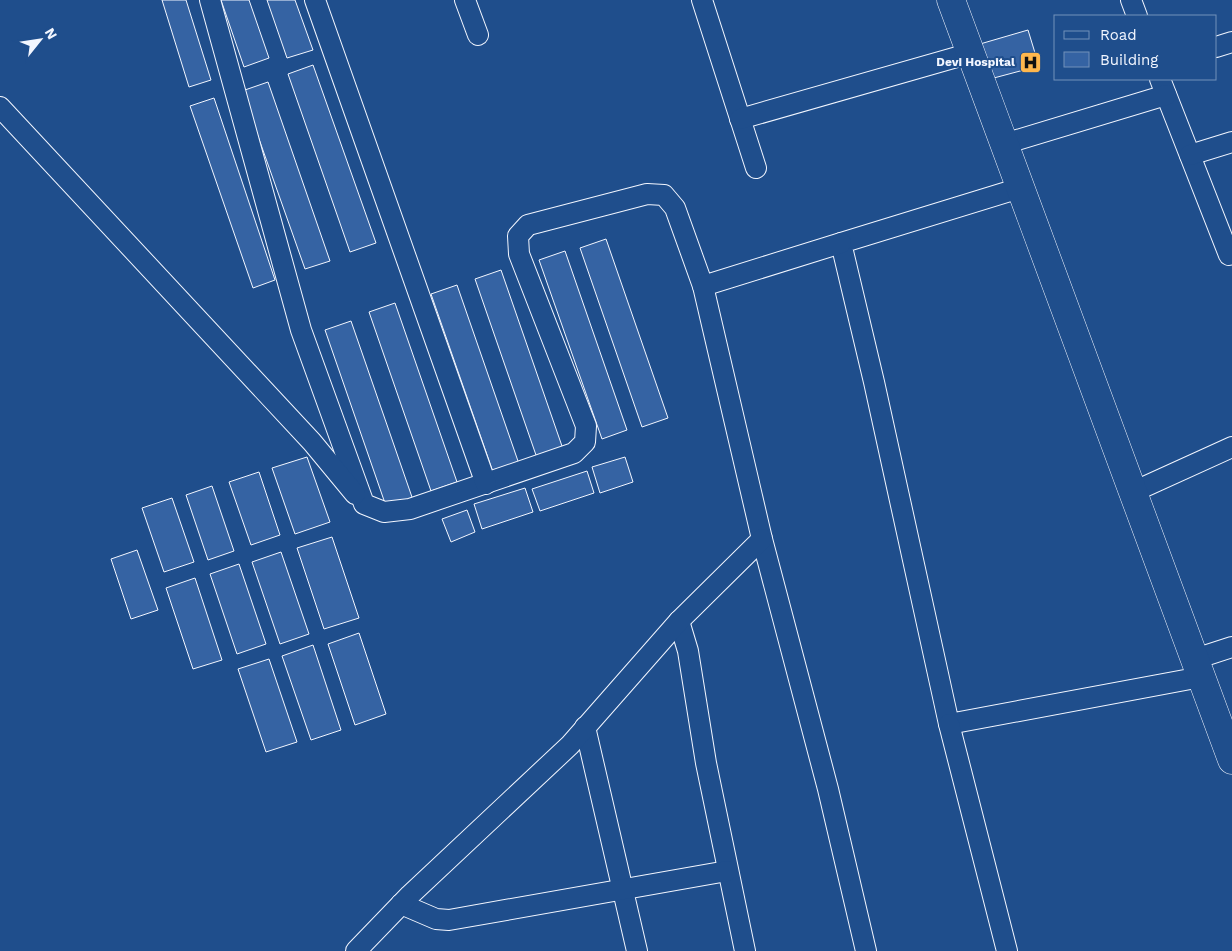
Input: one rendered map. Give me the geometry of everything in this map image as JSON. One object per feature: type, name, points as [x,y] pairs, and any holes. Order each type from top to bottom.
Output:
[{"type":"street","points":[[210,0],[300,330],[364,504]]},
{"type":"street","points":[[315,0],[486,484]]},
{"type":"street","points":[[465,0],[478,35]]},
{"type":"street","points":[[702,0],[756,168]]},
{"type":"street","points":[[951,0],[1232,760]]},
{"type":"street","points":[[1131,0],[1137,15]]},
{"type":"street","points":[[1217,47],[1232,42]]},
{"type":"street","points":[[740,119],[970,53]]},
{"type":"street","points":[[1004,144],[1163,87],[1231,258]]},
{"type":"street","points":[[0,107],[312,442],[364,504],[384,512],[410,508],[486,484],[574,453],[585,442],[586,426],[519,254],[518,236],[528,225],[647,194],[664,195],[675,208],[703,286],[762,539],[828,789],[866,951]]},
{"type":"street","points":[[1190,155],[1232,142]]},
{"type":"street","points":[[703,286],[1020,188]]},
{"type":"street","points":[[841,243],[874,382],[949,724],[1007,951]]},
{"type":"street","points":[[1133,492],[1232,447]]},
{"type":"street","points":[[356,951],[401,904],[570,745],[679,621],[762,539]]},
{"type":"street","points":[[679,621],[688,651],[728,871],[745,951]]},
{"type":"street","points":[[949,724],[1198,668],[1232,647]]},
{"type":"street","points":[[585,727],[637,951]]},
{"type":"street","points":[[401,904],[436,919],[449,920],[728,871]]},
{"type":"building","points":[[162,0],[186,0],[211,80],[189,87]]},
{"type":"building","points":[[221,0],[249,0],[269,58],[244,67]]},
{"type":"building","points":[[267,0],[295,0],[313,50],[287,58]]},
{"type":"building","points":[[1028,30],[1039,66],[990,79],[980,44]]},
{"type":"building","points":[[313,65],[376,243],[350,252],[288,74]]},
{"type":"building","points":[[268,82],[330,261],[305,269],[242,91]]},
{"type":"building","points":[[214,98],[275,280],[253,288],[190,106]]},
{"type":"building","points":[[606,239],[668,418],[642,427],[580,248]]},
{"type":"building","points":[[565,251],[627,430],[602,439],[539,260]]},
{"type":"building","points":[[501,270],[563,449],[537,458],[475,279]]},
{"type":"building","points":[[457,285],[519,464],[493,472],[431,294]]},
{"type":"building","points":[[395,303],[457,482],[431,491],[369,312]]},
{"type":"building","points":[[351,321],[413,500],[387,509],[325,330]]},
{"type":"building","points":[[307,457],[330,522],[295,534],[272,468]]},
{"type":"building","points":[[625,457],[633,482],[600,493],[592,467]]},
{"type":"building","points":[[587,471],[594,493],[540,511],[532,489]]},
{"type":"building","points":[[259,472],[280,535],[251,545],[229,482]]},
{"type":"building","points":[[212,486],[234,551],[208,560],[186,495]]},
{"type":"building","points":[[525,488],[533,512],[482,529],[474,504]]},
{"type":"building","points":[[172,498],[194,562],[164,572],[142,508]]},
{"type":"building","points":[[467,510],[475,532],[451,542],[442,519]]},
{"type":"building","points":[[332,537],[359,618],[324,629],[297,548]]},
{"type":"building","points":[[137,550],[158,610],[131,619],[111,559]]},
{"type":"building","points":[[281,552],[309,634],[280,644],[252,562]]},
{"type":"building","points":[[239,564],[266,644],[237,654],[210,574]]},
{"type":"building","points":[[195,578],[222,660],[193,669],[166,588]]},
{"type":"building","points":[[359,633],[386,714],[355,725],[328,644]]},
{"type":"building","points":[[313,645],[341,730],[311,740],[282,656]]},
{"type":"building","points":[[269,659],[297,742],[266,752],[238,669]]},
{"type":"place","name":"Devi Hospital","points":[[1031,62]]}]
